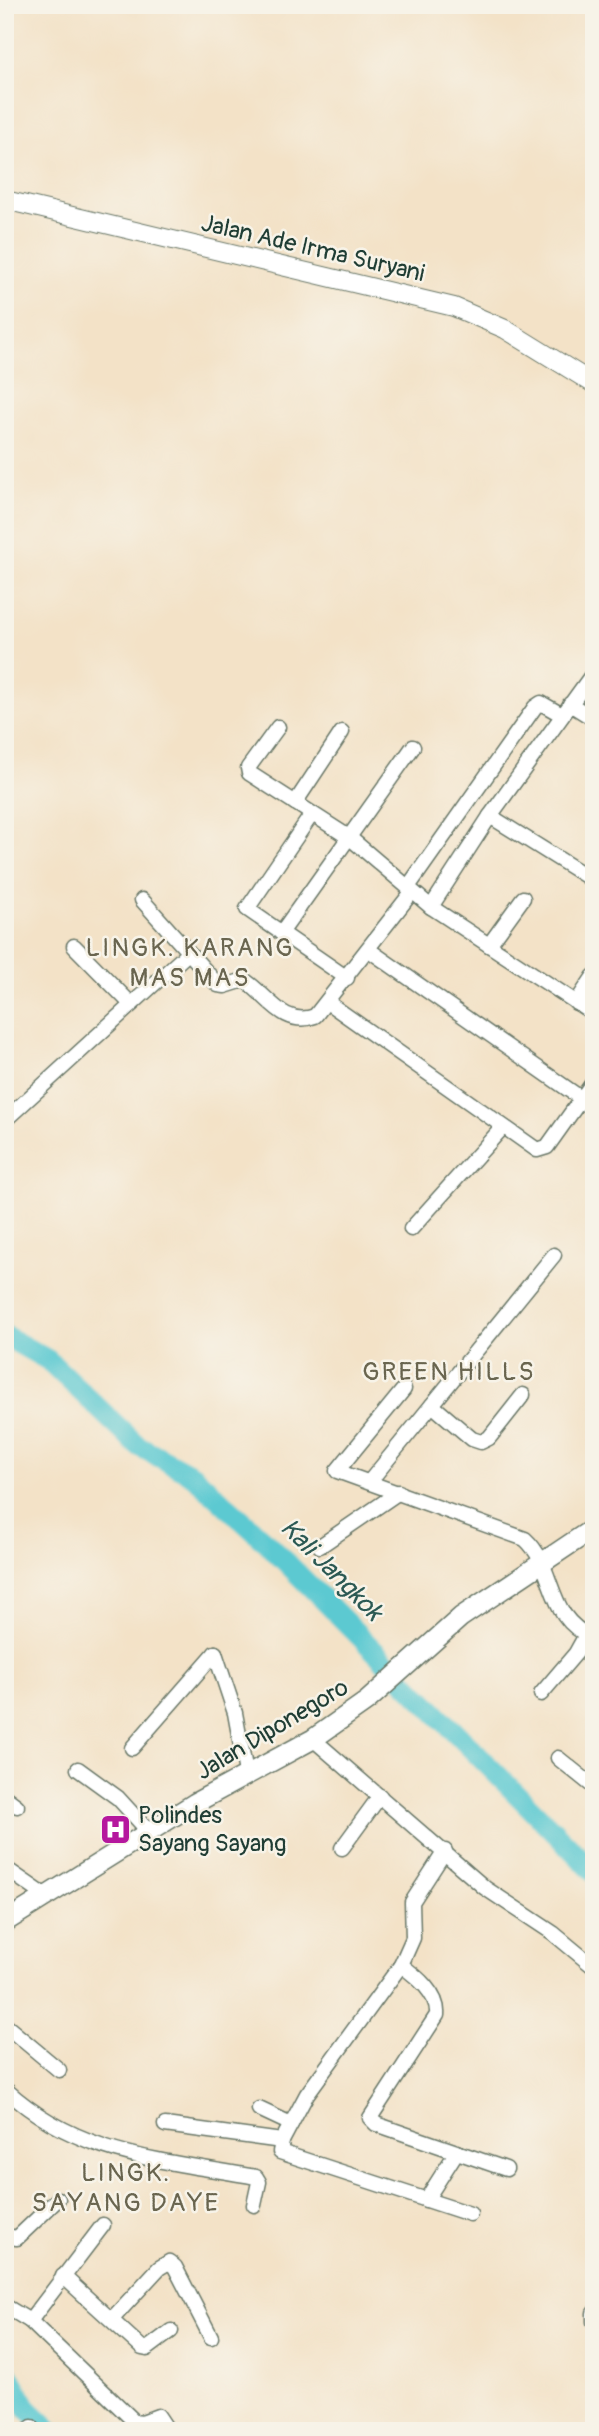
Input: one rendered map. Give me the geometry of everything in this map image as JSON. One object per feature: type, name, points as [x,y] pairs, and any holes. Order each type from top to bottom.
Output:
[{"type":"main road","name":"Jalan Diponegoro","points":[[6,1921],[246,1773],[313,1739],[383,1686],[481,1602],[594,1528]]},
{"type":"street","name":"Jalan Ade Irma Suryani","points":[[5,200],[454,307],[505,329],[594,384]]},
{"type":"street","points":[[431,907],[490,816],[594,672]]},
{"type":"street","points":[[142,900],[218,985],[225,986],[238,979],[247,981],[292,1018],[308,1019],[315,1016],[369,950],[535,707],[541,703],[594,719]]},
{"type":"street","points":[[278,727],[248,771],[350,838],[431,907],[594,1014]]},
{"type":"street","points":[[295,803],[342,732]]},
{"type":"street","points":[[281,933],[413,747]]},
{"type":"street","points":[[312,814],[247,906],[248,911],[347,978]]},
{"type":"street","points":[[490,816],[594,881]]},
{"type":"street","points":[[489,945],[523,898]]},
{"type":"street","points":[[74,946],[131,1004]]},
{"type":"street","points":[[369,950],[582,1099]]},
{"type":"street","points":[[8,1112],[188,953]]},
{"type":"street","points":[[576,1003],[594,976]]},
{"type":"street","points":[[327,1002],[537,1150],[544,1150],[594,1081]]},
{"type":"street","points":[[411,1229],[503,1127]]},
{"type":"street","points":[[370,1481],[554,1255]]},
{"type":"street","points":[[404,1389],[337,1471],[519,1536],[530,1543],[558,1606],[574,1627],[590,1637],[541,1694]]},
{"type":"street","points":[[432,1405],[472,1439],[481,1442],[489,1438],[523,1395]]},
{"type":"street","points":[[320,1546],[399,1492]]},
{"type":"street","points":[[132,1748],[215,1653],[235,1713],[246,1773]]},
{"type":"street","points":[[313,1739],[485,1888],[553,1933],[594,1967]]},
{"type":"street","points":[[558,1758],[594,1787]]},
{"type":"street","points":[[78,1769],[118,1798],[150,1832]]},
{"type":"street","points":[[342,1848],[380,1796]]},
{"type":"street","points":[[445,1851],[414,1899],[413,1938],[401,1965],[307,2094],[282,2141],[280,2152],[470,2214]]},
{"type":"street","points":[[5,1868],[47,1897]]},
{"type":"street","points":[[401,1965],[425,1987],[437,2005],[437,2015],[376,2104],[370,2118],[376,2124],[506,2169]]},
{"type":"street","points":[[5,2025],[59,2070]]},
{"type":"street","points":[[5,2089],[47,2121],[99,2146],[169,2165],[257,2177],[259,2182],[254,2205]]},
{"type":"street","points":[[259,2109],[291,2124]]},
{"type":"street","points":[[164,2125],[282,2141]]},
{"type":"street","points":[[426,2200],[456,2152]]},
{"type":"street","points":[[5,2236],[17,2238],[58,2199]]},
{"type":"street","points":[[30,2321],[103,2225]]},
{"type":"street","points":[[112,2319],[159,2268],[169,2262],[175,2267],[211,2337]]},
{"type":"street","points":[[63,2276],[145,2349],[171,2331]]},
{"type":"street","points":[[5,2306],[30,2321],[134,2421],[142,2422],[158,2416],[168,2431]]},
{"type":"street","points":[[594,2313],[594,2322]]},
{"type":"waterway","name":"Kali Jangkok","points":[[5,1336],[48,1360],[137,1445],[193,1475],[266,1542],[594,1872]]},
{"type":"waterway","points":[[5,2367],[28,2409],[51,2431]]},
{"type":"place","name":"Polindes Sayang Sayang","points":[[115,1829]]},
{"type":"district","name":"LINGK. KARANG MAS MAS","points":[[190,962]]},
{"type":"district","name":"GREEN HILLS","points":[[449,1371]]},
{"type":"district","name":"LINGK. SAYANG DAYE","points":[[126,2187]]}]
